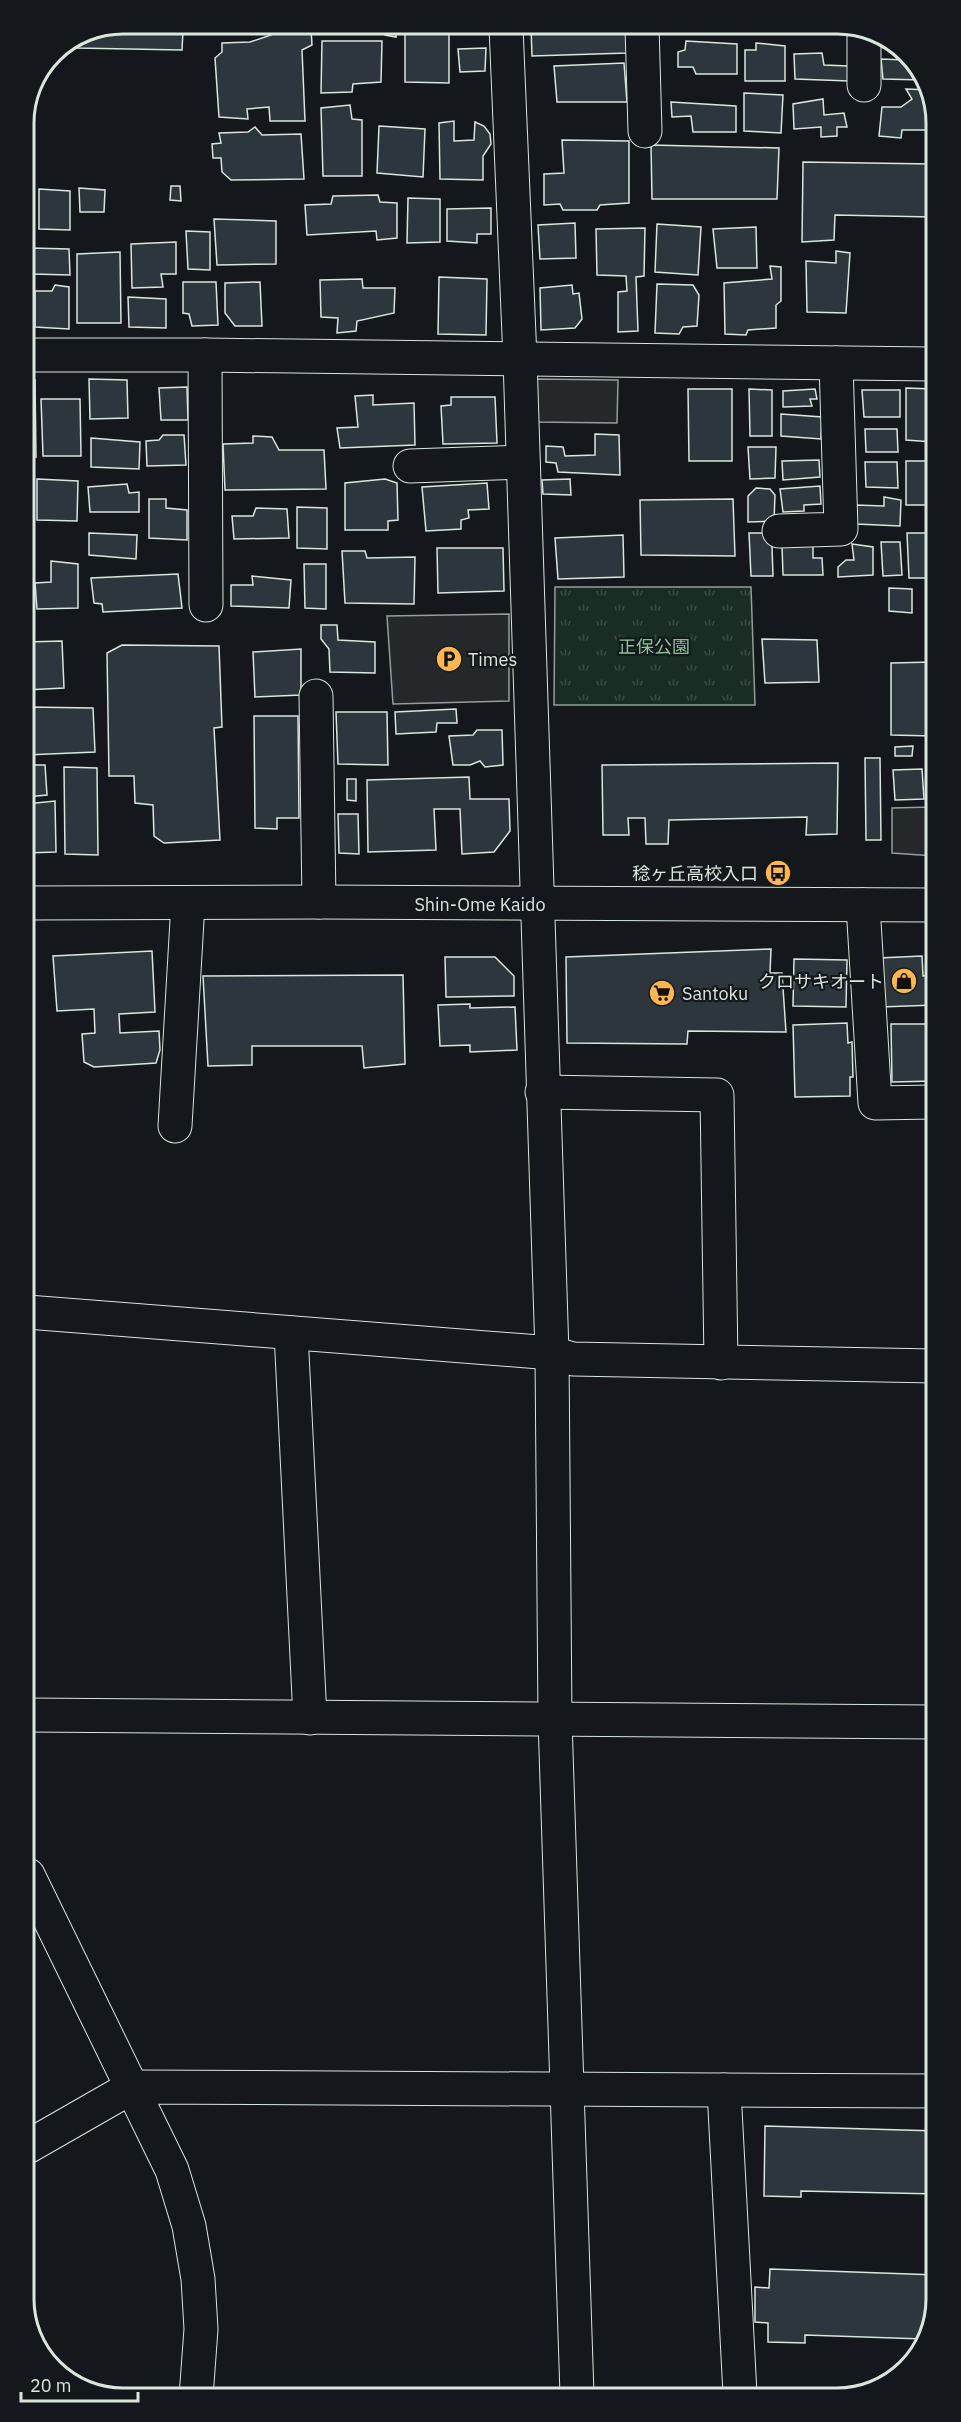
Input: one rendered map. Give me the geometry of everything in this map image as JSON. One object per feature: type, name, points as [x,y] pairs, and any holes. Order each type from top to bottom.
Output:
[{"type":"street","points":[[506,35],[524,462],[552,1353],[555,1720],[578,2388]]},
{"type":"street","points":[[642,35],[645,131]]},
{"type":"street","points":[[864,38],[864,85]]},
{"type":"street","points":[[35,355],[926,364]]},
{"type":"street","points":[[205,355],[206,605]]},
{"type":"street","points":[[780,531],[841,529],[836,363]]},
{"type":"street","points":[[410,466],[524,462]]},
{"type":"street","points":[[315,696],[320,902]]},
{"type":"street","name":"Shin-Ome Kaido","points":[[35,903],[926,905]]},
{"type":"street","points":[[175,1126],[188,903]]},
{"type":"street","points":[[863,905],[875,1103],[926,1102]]},
{"type":"street","points":[[542,1092],[717,1095],[722,1363]]},
{"type":"street","points":[[34,1313],[552,1353],[573,1359],[926,1366]]},
{"type":"street","points":[[291,1333],[310,1718]]},
{"type":"street","points":[[34,1715],[926,1722]]},
{"type":"street","points":[[34,1888],[172,2170],[189,2226],[198,2279],[201,2329],[197,2387]]},
{"type":"street","points":[[34,2143],[132,2087],[568,2091],[926,2091]]},
{"type":"street","points":[[724,2090],[740,2388]]},
{"type":"green space","name":"正保公園","points":[[555,587],[751,587],[755,705],[554,705]]},
{"type":"shaded area","points":[[536,379],[618,380],[617,423],[536,422]]},
{"type":"shaded area","name":"Times","points":[[509,614],[509,701],[393,704],[387,616]]},
{"type":"shaded area","points":[[926,807],[926,855],[892,853],[892,808]]},
{"type":"building","points":[[183,34],[182,50],[76,48],[106,36]]},
{"type":"building","points":[[311,34],[312,45],[302,50],[305,121],[270,121],[269,107],[247,109],[248,119],[219,117],[215,58],[222,52],[222,43],[250,42],[271,35]]},
{"type":"building","points":[[405,34],[449,34],[449,83],[405,82]]},
{"type":"building","points":[[531,35],[627,35],[627,53],[532,56]]},
{"type":"building","points":[[322,41],[382,41],[381,82],[353,84],[352,92],[321,93]]},
{"type":"building","points":[[686,41],[737,44],[737,74],[696,74],[693,67],[678,67],[678,52],[685,50]]},
{"type":"building","points":[[756,43],[785,46],[785,81],[745,81],[745,50],[756,50]]},
{"type":"building","points":[[486,48],[485,71],[460,72],[458,49]]},
{"type":"building","points":[[822,53],[824,65],[848,66],[849,81],[795,79],[794,54]]},
{"type":"building","points":[[881,59],[899,60],[914,80],[883,79]]},
{"type":"building","points":[[624,63],[627,102],[557,102],[554,66]]},
{"type":"building","points":[[906,89],[920,90],[925,106],[926,130],[902,130],[901,138],[879,136],[882,107],[901,107],[912,99]]},
{"type":"building","points":[[744,93],[783,95],[781,133],[744,131]]},
{"type":"building","points":[[823,99],[824,115],[844,113],[847,127],[837,127],[837,136],[821,137],[821,127],[794,129],[793,104]]},
{"type":"building","points":[[671,102],[736,106],[736,132],[693,132],[691,116],[672,117]]},
{"type":"building","points":[[350,105],[352,119],[362,120],[362,176],[323,176],[321,108]]},
{"type":"building","points":[[454,121],[454,141],[474,140],[475,122],[484,126],[490,134],[491,144],[483,156],[483,180],[440,179],[439,123]]},
{"type":"building","points":[[379,126],[425,129],[423,177],[377,173]]},
{"type":"building","points":[[255,127],[262,135],[301,134],[304,179],[231,180],[222,172],[221,158],[213,158],[212,144],[221,143],[219,133],[248,132]]},
{"type":"building","points":[[562,140],[629,141],[629,203],[600,205],[597,210],[563,210],[560,204],[544,205],[544,174],[564,173]]},
{"type":"building","points":[[651,145],[779,148],[777,199],[652,199]]},
{"type":"building","points":[[803,162],[926,164],[926,217],[835,215],[834,240],[802,242]]},
{"type":"building","points":[[171,186],[180,186],[181,201],[170,200]]},
{"type":"building","points":[[79,188],[105,190],[104,212],[80,212]]},
{"type":"building","points":[[39,189],[70,191],[70,230],[39,229]]},
{"type":"building","points":[[378,195],[380,202],[397,203],[397,238],[377,240],[376,231],[307,235],[305,205],[331,204],[333,196]]},
{"type":"building","points":[[408,198],[440,199],[440,242],[407,243]]},
{"type":"building","points":[[491,208],[491,234],[477,234],[477,243],[447,241],[447,209]]},
{"type":"building","points":[[214,219],[276,221],[276,264],[217,265]]},
{"type":"building","points":[[575,223],[576,258],[540,259],[538,225]]},
{"type":"building","points":[[657,224],[701,227],[698,275],[655,272]]},
{"type":"building","points":[[756,227],[757,268],[717,268],[713,229]]},
{"type":"building","points":[[645,228],[644,276],[636,277],[638,331],[618,332],[618,292],[627,291],[626,276],[597,275],[596,229]]},
{"type":"building","points":[[186,231],[210,232],[210,270],[188,269]]},
{"type":"building","points":[[176,242],[176,274],[161,274],[163,287],[132,288],[131,244]]},
{"type":"building","points":[[35,248],[69,249],[70,275],[35,274]]},
{"type":"building","points":[[836,251],[850,253],[846,313],[807,312],[806,261],[836,263]]},
{"type":"building","points":[[120,252],[121,323],[77,323],[77,254]]},
{"type":"building","points":[[770,266],[781,267],[781,301],[776,305],[776,328],[748,330],[746,335],[725,334],[724,283],[772,279]]},
{"type":"building","points":[[439,277],[487,279],[486,335],[438,334]]},
{"type":"building","points":[[362,279],[363,288],[395,288],[394,313],[357,321],[356,331],[337,333],[338,318],[321,317],[320,280]]},
{"type":"building","points":[[183,282],[216,282],[218,325],[192,326],[189,314],[183,313]]},
{"type":"building","points":[[260,282],[262,326],[235,326],[225,313],[225,283]]},
{"type":"building","points":[[657,284],[693,285],[699,295],[697,326],[683,327],[679,334],[655,333]]},
{"type":"building","points":[[55,285],[69,287],[69,329],[35,327],[35,291],[52,291]]},
{"type":"building","points":[[572,285],[573,294],[579,293],[582,319],[575,328],[541,330],[540,288]]},
{"type":"building","points":[[128,297],[166,299],[166,328],[129,327]]},
{"type":"building","points":[[89,379],[127,380],[128,418],[90,419]]},
{"type":"building","points":[[35,380],[35,380],[35,457]]},
{"type":"building","points":[[187,387],[188,420],[161,420],[159,388]]},
{"type":"building","points":[[906,388],[926,389],[926,441],[906,440]]},
{"type":"building","points":[[688,389],[732,389],[732,461],[689,461]]},
{"type":"building","points":[[749,389],[772,390],[772,436],[750,436]]},
{"type":"building","points":[[815,389],[817,399],[810,399],[812,406],[783,407],[783,391]]},
{"type":"building","points":[[862,390],[900,390],[900,417],[864,417]]},
{"type":"building","points":[[373,395],[373,405],[414,403],[415,445],[340,448],[337,428],[358,427],[355,396]]},
{"type":"building","points":[[451,397],[495,397],[497,443],[443,444],[441,406],[451,405]]},
{"type":"building","points":[[41,399],[80,399],[81,456],[43,456]]},
{"type":"building","points":[[781,414],[822,417],[821,439],[781,436]]},
{"type":"building","points":[[865,429],[897,429],[898,452],[866,452]]},
{"type":"building","points":[[595,434],[619,435],[620,475],[558,472],[556,463],[546,462],[546,446],[563,447],[565,456],[595,455]]},
{"type":"building","points":[[163,435],[184,435],[186,465],[147,466],[146,441],[159,440]]},
{"type":"building","points":[[253,436],[272,437],[279,450],[324,450],[326,489],[225,490],[223,444],[253,443]]},
{"type":"building","points":[[91,438],[140,442],[139,469],[91,467]]},
{"type":"building","points":[[748,447],[776,447],[775,478],[750,479]]},
{"type":"building","points":[[819,460],[820,477],[783,480],[782,461]]},
{"type":"building","points":[[906,461],[926,461],[926,505],[906,505]]},
{"type":"building","points":[[865,462],[897,462],[898,488],[866,487]]},
{"type":"building","points":[[37,479],[78,481],[77,521],[37,520]]},
{"type":"building","points":[[385,479],[397,483],[398,520],[388,521],[388,530],[345,530],[345,483]]},
{"type":"building","points":[[570,479],[571,495],[543,494],[542,480]]},
{"type":"building","points":[[487,483],[489,509],[468,510],[469,518],[461,520],[461,529],[426,531],[422,487]]},
{"type":"building","points":[[127,484],[129,493],[139,492],[139,512],[90,512],[88,487]]},
{"type":"building","points":[[820,486],[821,504],[804,505],[804,511],[783,512],[780,489]]},
{"type":"building","points":[[756,488],[770,489],[775,495],[774,521],[748,522],[748,496]]},
{"type":"building","points":[[884,497],[901,500],[900,526],[857,524],[856,505],[884,506]]},
{"type":"building","points":[[149,499],[166,499],[166,508],[187,510],[187,540],[149,538]]},
{"type":"building","points":[[733,499],[735,556],[641,555],[640,500]]},
{"type":"building","points":[[297,507],[327,508],[327,549],[297,548]]},
{"type":"building","points":[[256,508],[287,509],[289,538],[234,539],[232,516],[253,516]]},
{"type":"building","points":[[89,533],[137,535],[136,559],[89,555]]},
{"type":"building","points":[[749,533],[767,533],[772,547],[773,576],[751,576]]},
{"type":"building","points":[[907,533],[926,533],[926,578],[909,578]]},
{"type":"building","points":[[623,535],[624,577],[558,579],[555,538]]},
{"type":"building","points":[[881,542],[900,542],[902,575],[883,576]]},
{"type":"building","points":[[852,544],[873,547],[873,575],[838,577],[838,567],[846,560],[854,560]]},
{"type":"building","points":[[782,546],[813,546],[813,558],[822,558],[823,575],[783,575]]},
{"type":"building","points":[[437,548],[503,548],[504,591],[438,593]]},
{"type":"building","points":[[342,551],[365,551],[367,558],[415,557],[414,604],[345,603]]},
{"type":"building","points":[[51,561],[78,564],[78,608],[37,609],[35,583],[51,582]]},
{"type":"building","points":[[304,564],[326,564],[326,609],[305,608]]},
{"type":"building","points":[[178,574],[182,608],[103,612],[102,604],[94,603],[91,578]]},
{"type":"building","points":[[252,576],[291,580],[289,608],[231,606],[231,585],[253,585]]},
{"type":"building","points":[[889,588],[912,589],[912,613],[889,611]]},
{"type":"building","points":[[321,625],[337,625],[338,640],[375,642],[375,673],[330,672],[329,649],[321,639]]},
{"type":"building","points":[[762,639],[817,640],[819,682],[765,683]]},
{"type":"building","points":[[62,641],[64,688],[35,690],[35,642]]},
{"type":"building","points":[[122,645],[219,646],[222,727],[214,728],[220,840],[164,843],[154,836],[153,805],[135,803],[134,776],[109,776],[107,653]]},
{"type":"building","points":[[301,649],[301,695],[255,697],[253,652]]},
{"type":"building","points":[[926,662],[926,736],[891,735],[891,663]]},
{"type":"building","points":[[35,707],[93,708],[95,752],[35,755]]},
{"type":"building","points":[[456,709],[457,723],[437,723],[436,732],[396,734],[395,712]]},
{"type":"building","points":[[336,712],[387,712],[388,765],[338,764]]},
{"type":"building","points":[[254,716],[298,716],[299,818],[277,818],[277,829],[255,828]]},
{"type":"building","points":[[477,730],[502,730],[503,765],[485,767],[480,761],[470,765],[453,765],[449,736],[473,735]]},
{"type":"building","points":[[913,746],[912,756],[895,756],[895,747]]},
{"type":"building","points":[[865,758],[880,758],[881,840],[866,840]]},
{"type":"building","points":[[838,763],[837,834],[806,835],[807,817],[669,820],[668,844],[646,844],[645,818],[628,818],[629,835],[603,835],[602,765]]},
{"type":"building","points":[[35,765],[45,765],[47,795],[35,796]]},
{"type":"building","points":[[64,767],[97,768],[98,855],[65,854]]},
{"type":"building","points":[[922,769],[924,799],[895,800],[893,770]]},
{"type":"building","points":[[469,777],[470,799],[509,799],[510,831],[494,852],[462,854],[460,809],[434,809],[436,850],[368,852],[367,780]]},
{"type":"building","points":[[347,779],[356,779],[356,801],[347,800]]},
{"type":"building","points":[[55,801],[56,852],[35,853],[35,803]]},
{"type":"building","points":[[338,814],[358,814],[359,854],[339,853]]},
{"type":"building","points":[[771,949],[770,973],[782,973],[786,1032],[688,1031],[687,1044],[567,1043],[566,957]]},
{"type":"building","points":[[152,951],[155,1012],[119,1014],[120,1033],[159,1031],[160,1050],[156,1063],[94,1067],[84,1062],[82,1034],[95,1033],[94,1009],[57,1011],[53,956]]},
{"type":"building","points":[[922,956],[923,976],[926,976],[926,1005],[881,1007],[879,958]]},
{"type":"building","points":[[445,957],[495,957],[514,976],[514,996],[446,997]]},
{"type":"building","points":[[794,959],[847,960],[846,1007],[793,1006]]},
{"type":"building","points":[[403,975],[405,1064],[364,1068],[362,1046],[252,1046],[252,1065],[208,1066],[203,976]]},
{"type":"building","points":[[470,1004],[470,1008],[515,1007],[517,1050],[470,1052],[470,1045],[440,1046],[438,1005]]},
{"type":"building","points":[[847,1023],[848,1043],[852,1042],[853,1077],[850,1077],[850,1096],[795,1097],[793,1025]]},
{"type":"building","points":[[891,1024],[926,1024],[926,1081],[892,1082]]},
{"type":"building","points":[[765,2126],[926,2131],[926,2194],[801,2191],[801,2197],[764,2196]]},
{"type":"building","points":[[770,2269],[926,2275],[925,2316],[917,2339],[805,2335],[805,2343],[768,2342],[768,2323],[755,2322],[755,2287],[769,2288]]},
{"type":"place","name":"Times","points":[[449,659]]},
{"type":"place","name":"稔ヶ丘高校入口","points":[[778,873]]},
{"type":"place","name":"クロサキオート","points":[[904,981]]},
{"type":"place","name":"Santoku","points":[[662,993]]}]
